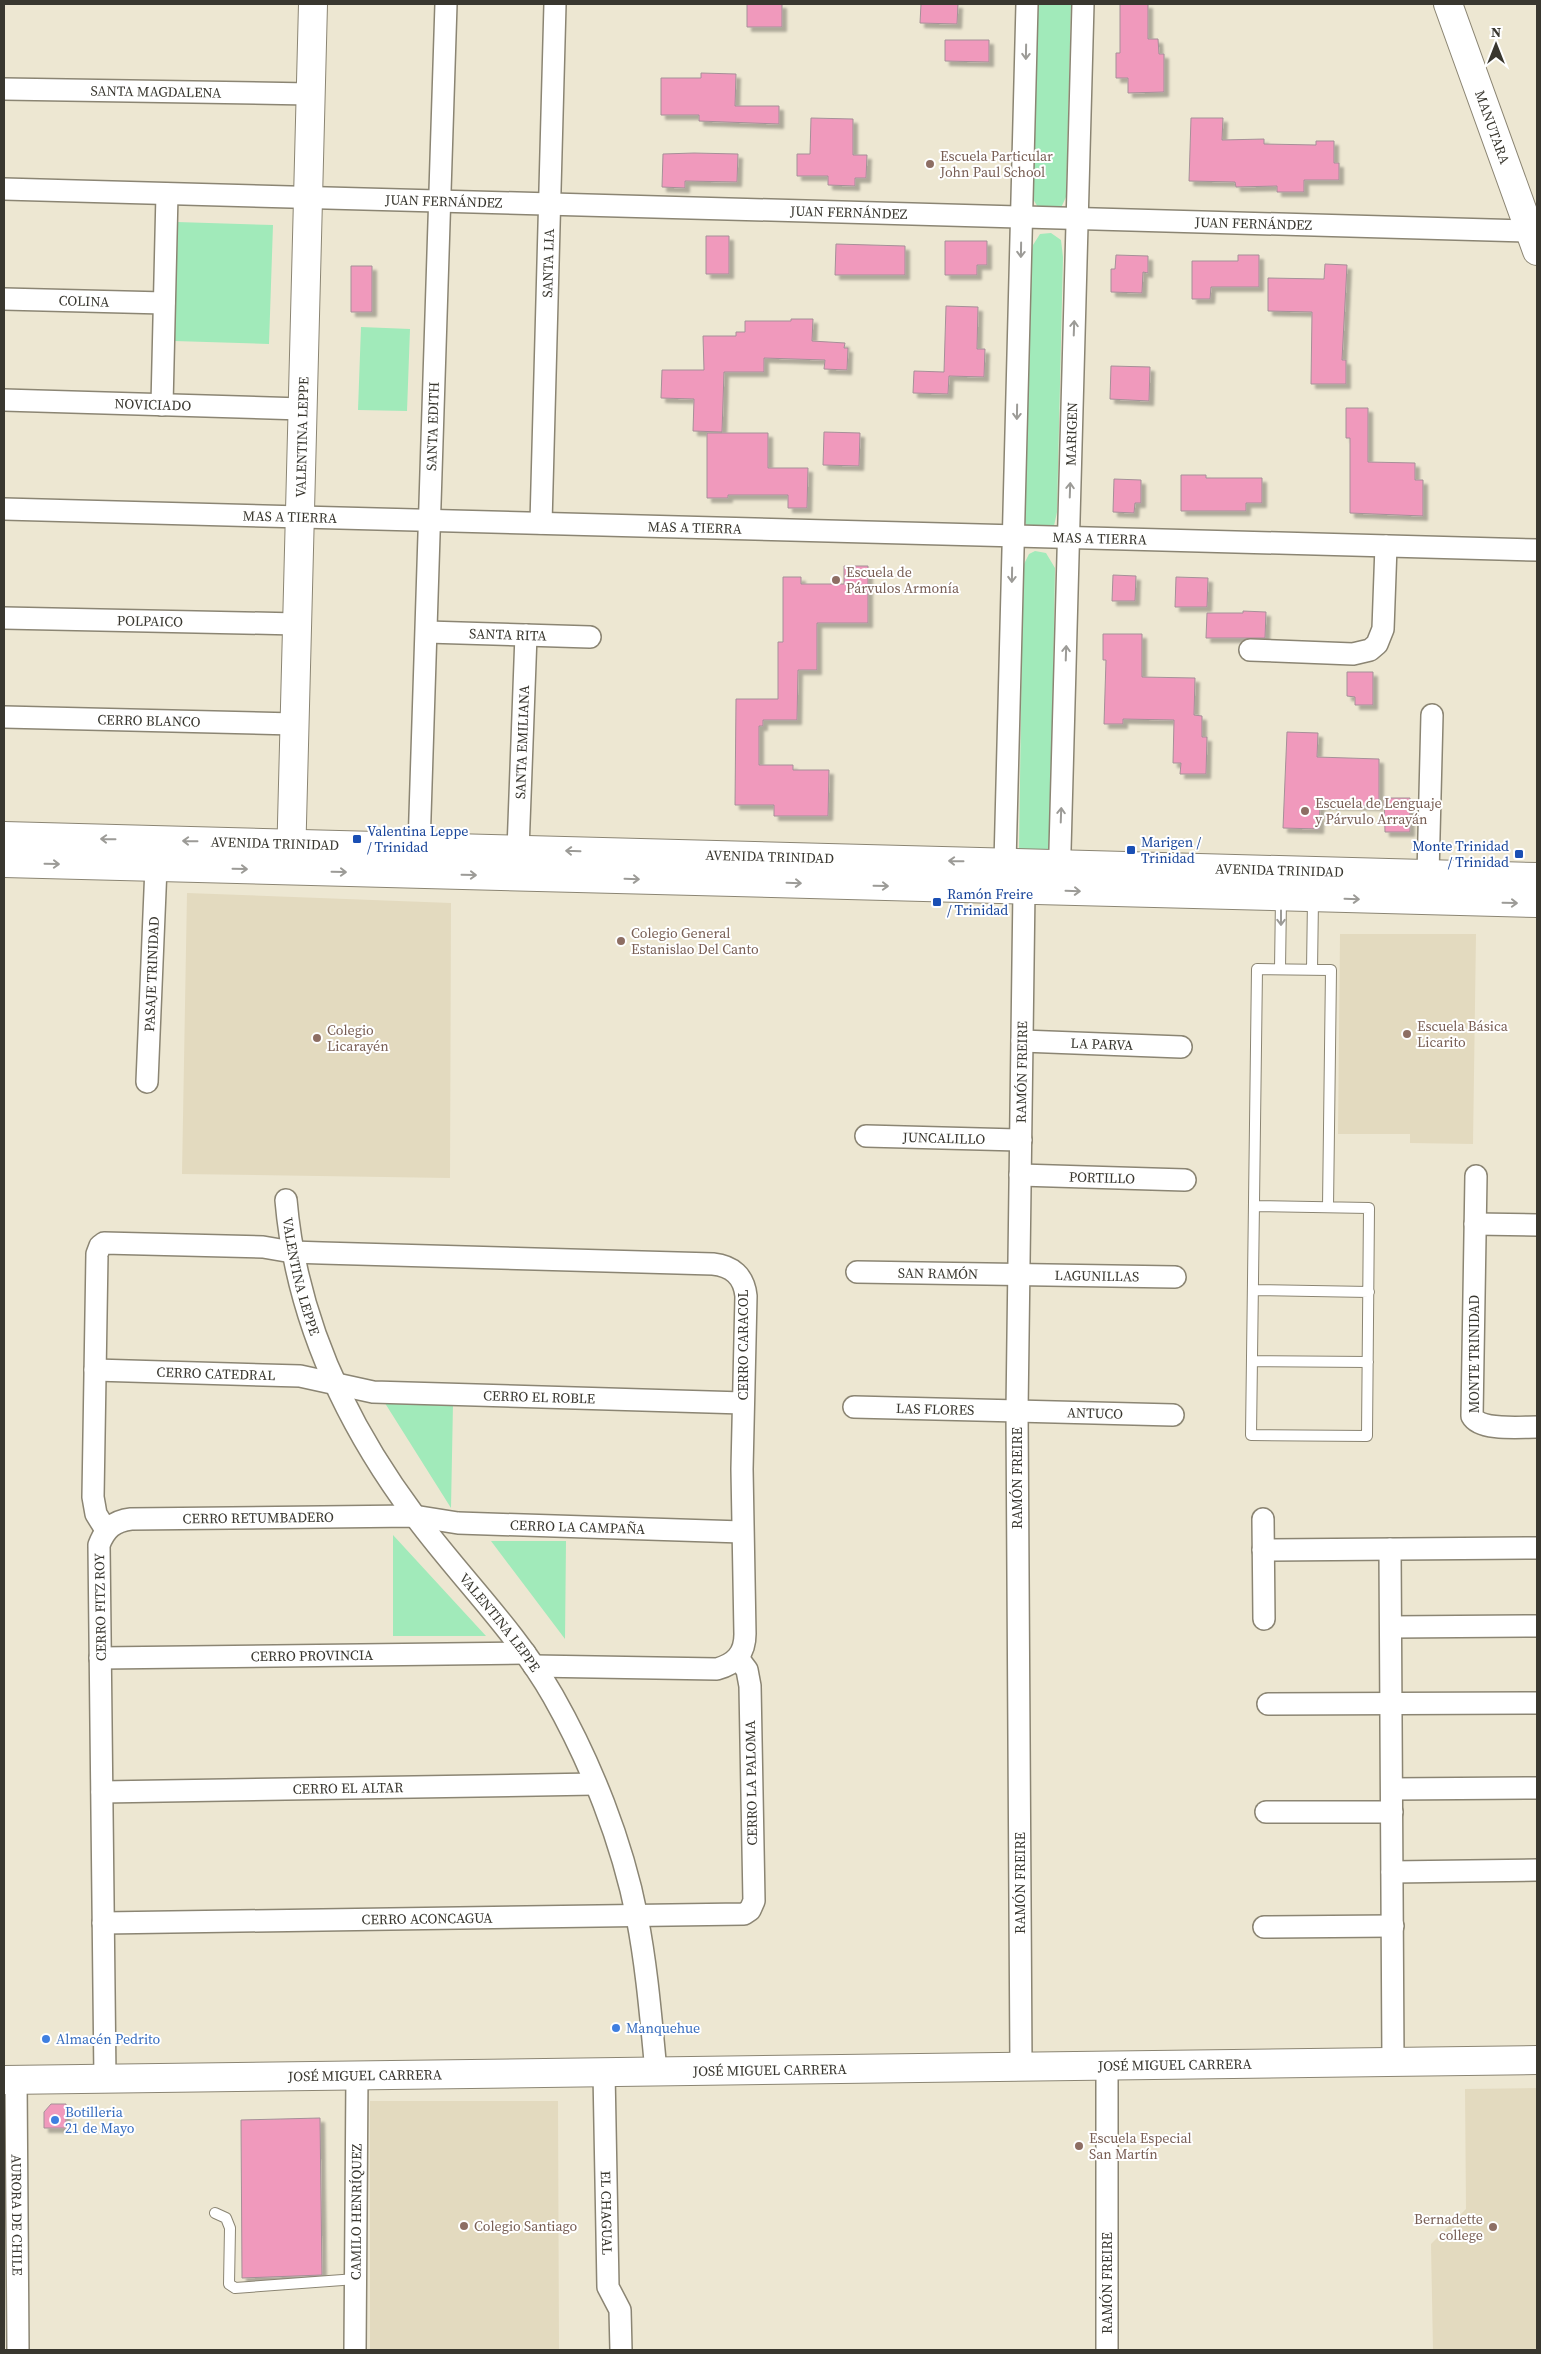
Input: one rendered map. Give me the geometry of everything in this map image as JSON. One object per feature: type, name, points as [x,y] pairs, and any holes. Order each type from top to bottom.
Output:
[{"type":"main road","name":"VALENTINA LEPPE","points":[[291,857],[312,4]]},
{"type":"main road","name":"MANUTARA","points":[[1448,4],[1535,237]]},
{"type":"main road","name":"AVENIDA TRINIDAD","points":[[4,836],[291,857],[1024,889],[1537,903]]},
{"type":"main road","name":"AVENIDA TRINIDAD","points":[[4,863],[156,867],[420,847],[1537,878]]},
{"type":"main road","name":"JOSÉ MIGUEL CARRERA","points":[[10,2080],[1537,2060]]},
{"type":"street","name":"SANTA EDITH","points":[[420,847],[446,4]]},
{"type":"street","name":"SANTA LIA","points":[[541,523],[555,4]]},
{"type":"street","points":[[1027,4],[1005,863],[1024,889],[1060,864]]},
{"type":"street","name":"MARIGEN","points":[[1060,864],[1083,4]]},
{"type":"street","name":"SANTA MAGDALENA","points":[[4,89],[310,94]]},
{"type":"street","name":"JUAN FERNÁNDEZ","points":[[4,189],[1077,218],[1535,237]]},
{"type":"street","points":[[162,405],[167,194]]},
{"type":"street","name":"COLINA","points":[[4,299],[164,303]]},
{"type":"street","name":"NOVICIADO","points":[[4,400],[302,409]]},
{"type":"street","name":"MAS A TIERRA","points":[[4,509],[1537,550]]},
{"type":"street","points":[[1250,650],[1353,654],[1370,650],[1377,644],[1384,630],[1386,546]]},
{"type":"street","name":"POLPAICO","points":[[4,618],[297,624]]},
{"type":"street","name":"SANTA RITA","points":[[427,632],[590,637]]},
{"type":"street","name":"SANTA EMILIANA","points":[[518,850],[526,635]]},
{"type":"street","points":[[1428,875],[1432,716]]},
{"type":"street","name":"CERRO BLANCO","points":[[4,717],[294,724]]},
{"type":"street","name":"PASAJE TRINIDAD","points":[[146,1082],[156,867]]},
{"type":"street","name":"RAMÓN FREIRE","points":[[1022,2066],[1017,1411],[1024,889]]},
{"type":"street","name":"LA PARVA","points":[[1022,1042],[1181,1047]]},
{"type":"street","name":"JUNCALILLO","points":[[866,1136],[1021,1140]]},
{"type":"street","name":"PORTILLO","points":[[1020,1175],[1185,1180]]},
{"type":"street","name":"MONTE TRINIDAD","points":[[1476,1176],[1472,1416],[1474,1421],[1484,1425],[1537,1427]]},
{"type":"street","name":"VALENTINA LEPPE","points":[[286,1200],[292,1252],[308,1316],[319,1347],[336,1384],[370,1448],[414,1516],[530,1660],[570,1728],[595,1784],[618,1845],[637,1917],[648,1982],[656,2071]]},
{"type":"street","points":[[1475,1224],[1537,1225]]},
{"type":"street","points":[[106,1530],[100,1522],[94,1506],[97,1254],[100,1246],[104,1243],[263,1247],[292,1252]]},
{"type":"street","name":"CERRO CARACOL","points":[[292,1252],[722,1265],[738,1274],[745,1288],[742,1532],[745,1643],[738,1658]]},
{"type":"street","name":"SAN RAMÓN","points":[[857,1272],[1019,1276]]},
{"type":"street","name":"LAGUNILLAS","points":[[1019,1276],[1174,1277]]},
{"type":"street","name":"CERRO CATEDRAL","points":[[95,1370],[300,1376],[336,1384]]},
{"type":"street","name":"CERRO EL ROBLE","points":[[336,1384],[373,1392],[744,1403]]},
{"type":"street","name":"LAS FLORES","points":[[854,1407],[1017,1411]]},
{"type":"street","name":"ANTUCO","points":[[1017,1411],[1173,1414]]},
{"type":"street","name":"CERRO RETUMBADERO","points":[[106,1530],[121,1520],[131,1519],[414,1516]]},
{"type":"street","name":"CERRO LA CAMPAÑA","points":[[414,1516],[458,1523],[742,1532]]},
{"type":"street","points":[[1263,1519],[1264,1619]]},
{"type":"street","name":"CERRO FITZ ROY","points":[[105,2078],[99,1545],[106,1530]]},
{"type":"street","points":[[1263,1550],[1537,1548]]},
{"type":"street","points":[[1390,1549],[1393,2062]]},
{"type":"street","points":[[1391,1627],[1537,1626]]},
{"type":"street","name":"CERRO PROVINCIA","points":[[100,1658],[530,1660]]},
{"type":"street","points":[[530,1660],[709,1670],[724,1667],[738,1658]]},
{"type":"street","name":"CERRO LA PALOMA","points":[[738,1658],[747,1670],[750,1686],[754,1902],[750,1910]]},
{"type":"street","points":[[1268,1704],[1537,1703]]},
{"type":"street","name":"CERRO EL ALTAR","points":[[102,1792],[595,1784]]},
{"type":"street","points":[[1392,1789],[1537,1788]]},
{"type":"street","points":[[1266,1812],[1392,1812]]},
{"type":"street","points":[[1392,1872],[1537,1870]]},
{"type":"street","name":"CERRO ACONCAGUA","points":[[103,1923],[637,1917],[664,1914],[738,1915],[750,1910]]},
{"type":"street","points":[[1264,1927],[1393,1926]]},
{"type":"street","name":"RAMÓN FREIRE","points":[[1107,2065],[1107,2350]]},
{"type":"street","name":"EL CHAGUAL","points":[[604,2072],[608,2287],[620,2310],[621,2350]]},
{"type":"street","name":"CAMILO HENRÍQUEZ","points":[[356,2350],[357,2075]]},
{"type":"street","name":"AURORA DE CHILE","points":[[10,2080],[18,2350]]},
{"type":"lane","points":[[1280,969],[1281,897]]},
{"type":"lane","points":[[1312,970],[1313,898]]},
{"type":"lane","points":[[1254,1206],[1328,1208],[1370,1208],[1367,1436],[1251,1435],[1257,969],[1331,970],[1328,1208]]},
{"type":"lane","points":[[1253,1290],[1368,1292]]},
{"type":"lane","points":[[1252,1361],[1368,1362]]},
{"type":"lane","points":[[215,2213],[226,2218],[230,2228],[229,2284],[235,2288],[356,2279]]},
{"type":"shaded area","name":"Colegio Licarayén","points":[[187,893],[451,903],[450,1178],[182,1174]]},
{"type":"shaded area","name":"Escuela Básica Licarito","points":[[1340,934],[1476,934],[1473,1144],[1410,1143],[1410,1134],[1338,1134]]},
{"type":"shaded area","name":"Bernadette college","points":[[1537,2088],[1537,2350],[1433,2350],[1431,2244],[1466,2209],[1465,2089]]},
{"type":"shaded area","name":"Colegio Santiago","points":[[370,2101],[558,2101],[559,2350],[370,2350]]},
{"type":"green space","points":[[1036,4],[1071,4],[1066,197],[1060,210],[1039,209],[1033,199]]},
{"type":"green space","points":[[177,222],[273,225],[269,344],[174,341]]},
{"type":"green space","points":[[1051,233],[1061,240],[1063,257],[1057,512],[1054,526],[1050,530],[1027,527],[1023,516],[1031,254],[1033,245],[1040,234]]},
{"type":"green space","points":[[361,327],[410,329],[407,411],[358,410]]},
{"type":"green space","points":[[1035,551],[1046,553],[1055,568],[1050,853],[1019,852],[1023,566],[1029,554]]},
{"type":"green space","points":[[383,1400],[453,1403],[451,1508]]},
{"type":"green space","points":[[393,1535],[486,1636],[393,1636]]},
{"type":"green space","points":[[491,1541],[566,1541],[565,1639]]},
{"type":"building","points":[[747,4],[782,4],[782,27],[747,27]]},
{"type":"building","points":[[921,4],[958,4],[957,24],[920,23]]},
{"type":"building","points":[[1120,4],[1148,4],[1148,39],[1158,39],[1159,54],[1164,54],[1164,92],[1128,93],[1128,78],[1116,78],[1116,53],[1120,53]]},
{"type":"building","points":[[945,40],[989,40],[989,62],[945,61]]},
{"type":"building","points":[[701,73],[736,74],[735,106],[779,106],[779,124],[699,121],[699,115],[661,115],[661,78],[701,78]]},
{"type":"building","points":[[811,118],[853,119],[853,155],[867,155],[866,178],[855,178],[855,186],[828,185],[828,176],[797,176],[797,154],[810,154]]},
{"type":"building","points":[[1191,118],[1223,118],[1222,140],[1264,139],[1264,144],[1316,145],[1316,141],[1334,141],[1334,163],[1339,163],[1339,180],[1304,180],[1304,192],[1277,192],[1277,186],[1236,187],[1235,182],[1189,181]]},
{"type":"building","points":[[663,154],[738,154],[737,182],[685,181],[685,188],[662,187]]},
{"type":"building","points":[[706,236],[729,236],[729,274],[706,274]]},
{"type":"building","points":[[945,241],[987,241],[987,265],[977,265],[977,275],[945,275]]},
{"type":"building","points":[[836,244],[905,246],[905,275],[835,275]]},
{"type":"building","points":[[1116,255],[1148,256],[1148,273],[1143,272],[1142,293],[1111,292],[1111,269],[1115,269]]},
{"type":"building","points":[[1238,255],[1259,255],[1259,287],[1211,287],[1210,299],[1192,299],[1192,261],[1238,261]]},
{"type":"building","points":[[1325,264],[1347,265],[1342,360],[1346,360],[1346,384],[1311,384],[1312,312],[1268,311],[1268,278],[1324,279]]},
{"type":"building","points":[[351,266],[372,266],[372,312],[351,312]]},
{"type":"building","points":[[946,306],[978,307],[977,349],[985,349],[984,377],[949,376],[948,394],[913,393],[914,371],[944,372]]},
{"type":"building","points":[[791,319],[813,319],[812,341],[845,343],[844,348],[848,348],[847,370],[824,369],[825,360],[764,358],[764,372],[724,372],[722,432],[693,431],[694,399],[661,398],[662,370],[704,370],[703,336],[736,336],[736,332],[745,332],[745,321],[791,321]]},
{"type":"building","points":[[1111,366],[1150,367],[1149,401],[1110,399]]},
{"type":"building","points":[[1346,408],[1368,408],[1368,462],[1415,463],[1415,480],[1423,480],[1423,516],[1350,513],[1350,438],[1346,438]]},
{"type":"building","points":[[824,432],[860,433],[859,466],[823,465]]},
{"type":"building","points":[[707,433],[768,433],[768,468],[808,468],[807,508],[788,508],[788,495],[728,495],[728,498],[707,498]]},
{"type":"building","points":[[1181,475],[1206,475],[1206,478],[1262,478],[1262,503],[1246,503],[1246,511],[1181,511]]},
{"type":"building","points":[[1114,479],[1141,480],[1141,503],[1135,503],[1134,513],[1113,512]]},
{"type":"building","points":[[844,566],[868,566],[868,623],[817,623],[817,670],[798,670],[797,720],[763,720],[763,726],[759,726],[759,765],[793,765],[793,770],[829,770],[828,816],[774,816],[774,805],[735,805],[736,699],[778,699],[778,642],[783,642],[783,577],[801,577],[801,584],[844,584]]},
{"type":"building","points":[[1113,575],[1136,576],[1135,601],[1112,601]]},
{"type":"building","points":[[1176,577],[1208,578],[1207,607],[1175,607]]},
{"type":"building","points":[[1243,611],[1266,612],[1265,638],[1206,638],[1207,613],[1243,613]]},
{"type":"building","points":[[1103,634],[1142,634],[1142,677],[1195,678],[1194,715],[1202,716],[1202,737],[1207,737],[1206,774],[1180,774],[1181,763],[1173,763],[1174,720],[1123,719],[1123,724],[1104,724],[1106,660],[1103,660]]},
{"type":"building","points":[[1347,672],[1373,672],[1373,705],[1355,705],[1355,697],[1347,696]]},
{"type":"building","points":[[1287,732],[1318,733],[1317,757],[1379,759],[1379,806],[1320,805],[1319,829],[1283,828]]},
{"type":"building","points":[[1384,798],[1410,798],[1410,832],[1385,832]]},
{"type":"building","name":"Botilleria 21 de Mayo","points":[[51,2104],[66,2104],[66,2128],[44,2128],[44,2112]]},
{"type":"building","points":[[320,2118],[322,2275],[242,2278],[241,2120]]},
{"type":"place","name":"Escuela Particular John Paul School","points":[[930,164]]},
{"type":"place","name":"Escuela de Párvulos Armonía","points":[[836,580]]},
{"type":"place","name":"Escuela de Lenguaje y Párvulo Arrayán","points":[[1305,811]]},
{"type":"place","name":"Valentina Leppe / Trinidad","points":[[357,839]]},
{"type":"place","name":"Marigen / Trinidad","points":[[1131,850]]},
{"type":"place","name":"Monte Trinidad / Trinidad","points":[[1519,854]]},
{"type":"place","name":"Ramón Freire / Trinidad","points":[[937,902]]},
{"type":"place","name":"Colegio General Estanislao Del Canto","points":[[621,941]]},
{"type":"place","name":"Escuela Básica Licarito","points":[[1407,1034]]},
{"type":"place","name":"Colegio Licarayén","points":[[317,1038]]},
{"type":"place","name":"Manquehue","points":[[616,2028]]},
{"type":"place","name":"Almacén Pedrito","points":[[46,2039]]},
{"type":"place","name":"Botilleria 21 de Mayo","points":[[55,2120]]},
{"type":"place","name":"Escuela Especial San Martín","points":[[1079,2146]]},
{"type":"place","name":"Colegio Santiago","points":[[464,2226]]},
{"type":"place","name":"Bernadette college","points":[[1493,2227]]}]
